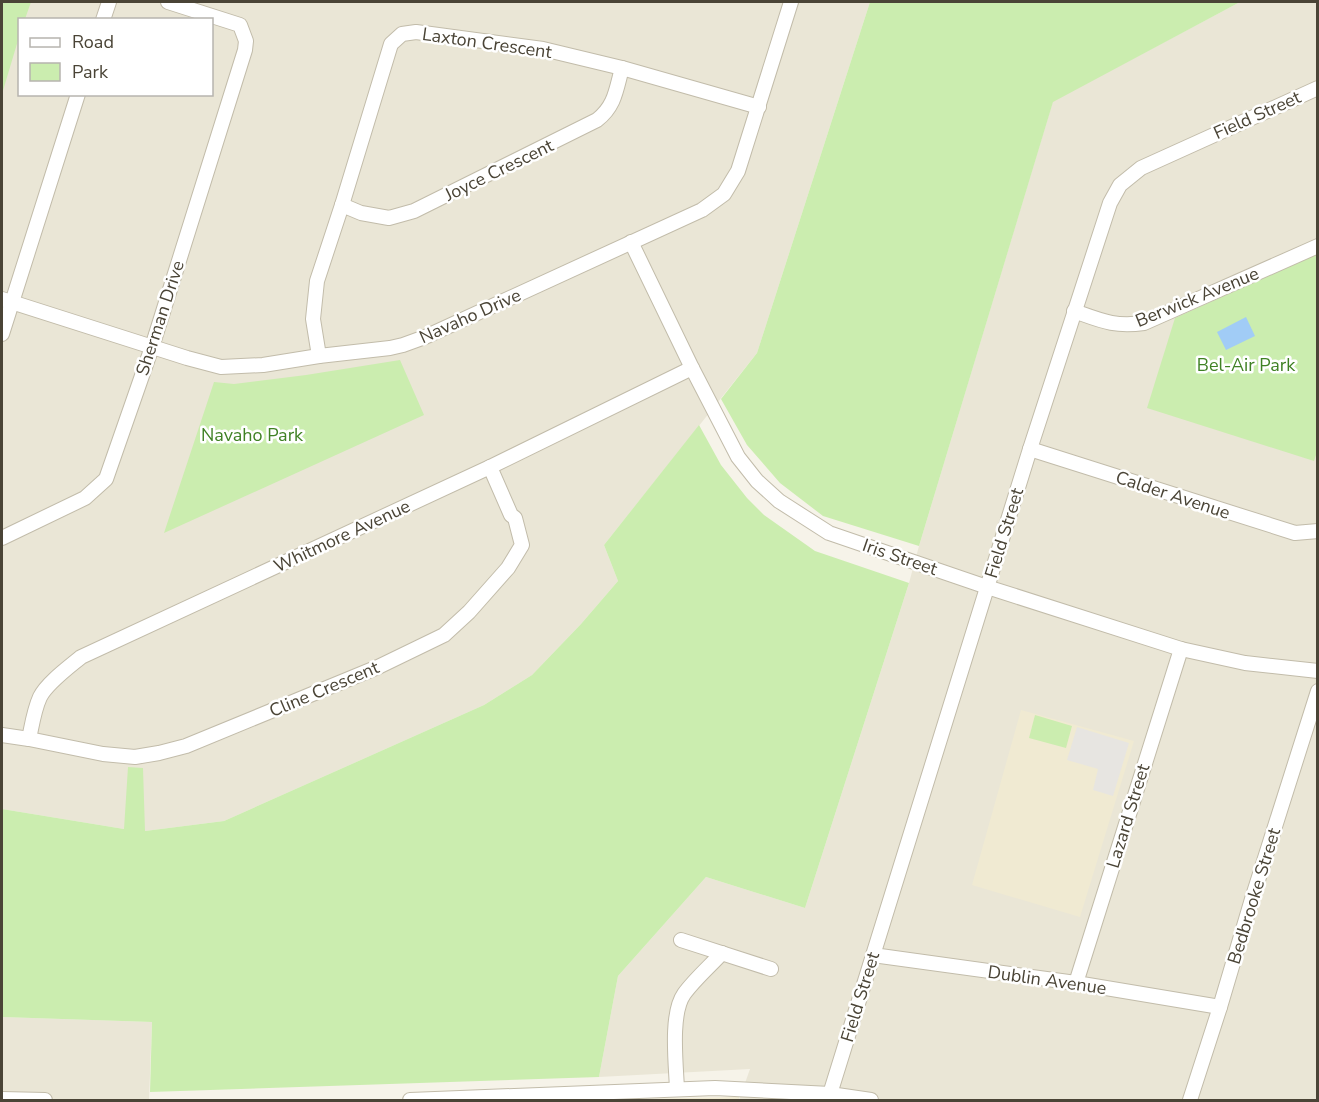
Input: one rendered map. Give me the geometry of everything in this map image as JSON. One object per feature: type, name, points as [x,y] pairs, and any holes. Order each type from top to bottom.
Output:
[{"type":"street","points":[[104,18],[109,2]]},
{"type":"street","name":"Sherman Drive","points":[[2,538],[85,498],[106,478],[152,347],[245,50],[246,41],[240,25],[168,2]]},
{"type":"street","name":"Navaho Drive","points":[[6,300],[221,367],[263,365],[390,348],[425,337],[702,210],[724,194],[738,171],[791,2]]},
{"type":"street","name":"Laxton Crescent","points":[[319,356],[313,319],[317,281],[391,44],[402,34],[416,32],[543,49],[622,68],[759,107]]},
{"type":"street","name":"Joyce Crescent","points":[[342,205],[361,213],[388,218],[414,211],[597,120],[607,112],[613,102],[622,68]]},
{"type":"street","name":"Field Street","points":[[830,1094],[1030,449],[1110,203],[1120,185],[1141,168],[1317,88]]},
{"type":"street","points":[[2,334],[6,300],[77,96]]},
{"type":"street","name":"Iris Street","points":[[631,242],[738,457],[752,476],[779,501],[828,533],[1181,649],[1245,663],[1317,671]]},
{"type":"street","name":"Berwick Avenue","points":[[1074,311],[1112,324],[1126,326],[1144,323],[1317,246]]},
{"type":"street","name":"Whitmore Avenue","points":[[29,739],[40,696],[60,674],[81,657],[490,467],[692,368]]},
{"type":"street","name":"Calder Avenue","points":[[1030,449],[1295,533],[1317,531]]},
{"type":"street","name":"Cline Crescent","points":[[2,735],[103,754],[135,757],[159,753],[186,746],[378,667],[444,635],[469,612],[508,568],[522,545],[515,518],[511,514],[490,467]]},
{"type":"street","name":"Lazard Street","points":[[1076,983],[1181,649]]},
{"type":"street","name":"Bedbrooke Street","points":[[1190,1101],[1317,691]]},
{"type":"street","points":[[681,940],[771,969]]},
{"type":"street","points":[[677,1089],[675,1022],[678,1007],[684,994],[722,953]]},
{"type":"street","name":"Dublin Avenue","points":[[873,955],[1076,983],[1220,1008]]},
{"type":"street","points":[[410,1101],[563,1098],[715,1088],[732,1095],[830,1094],[871,1101]]},
{"type":"street","points":[[2,1098],[38,1100]]},
{"type":"shaded area","points":[[2,2],[870,2],[757,353],[604,545],[618,581],[581,624],[532,675],[484,705],[224,821],[145,831],[2,809]]},
{"type":"shaded area","points":[[1240,2],[1317,2],[1317,1100],[739,1100],[750,1069],[599,1077],[618,976],[706,877],[805,908],[909,583],[1053,101]]},
{"type":"shaded area","points":[[1021,710],[1134,741],[1080,917],[972,885]]},
{"type":"shaded area","points":[[1077,727],[1129,743],[1113,796],[1093,790],[1098,769],[1067,760]]},
{"type":"shaded area","points":[[2,1017],[152,1022],[149,1100],[2,1100]]},
{"type":"shaded area","points":[[739,1097],[739,1100],[580,1100]]},
{"type":"green space","points":[[2,2],[31,2],[25,18],[18,18],[18,40],[2,94]]},
{"type":"green space","points":[[870,2],[1240,2],[1053,102],[919,546],[823,516],[780,483],[747,445],[721,399],[757,353]]},
{"type":"green space","name":"Bel-Air Park","points":[[1317,254],[1318,449],[1314,461],[1147,408],[1175,318]]},
{"type":"green space","name":"Navaho Park","points":[[400,360],[424,415],[164,533],[214,382],[234,384]]},
{"type":"green space","points":[[699,425],[721,465],[747,498],[764,515],[815,551],[909,583],[805,908],[706,877],[618,976],[599,1077],[150,1092],[152,1022],[2,1017],[2,809],[124,829],[128,767],[143,768],[145,831],[224,821],[484,705],[532,675],[618,581],[604,545]]},
{"type":"green space","points":[[1035,715],[1072,726],[1066,748],[1029,738]]},
{"type":"water","points":[[1246,317],[1255,336],[1226,350],[1217,332]]}]
